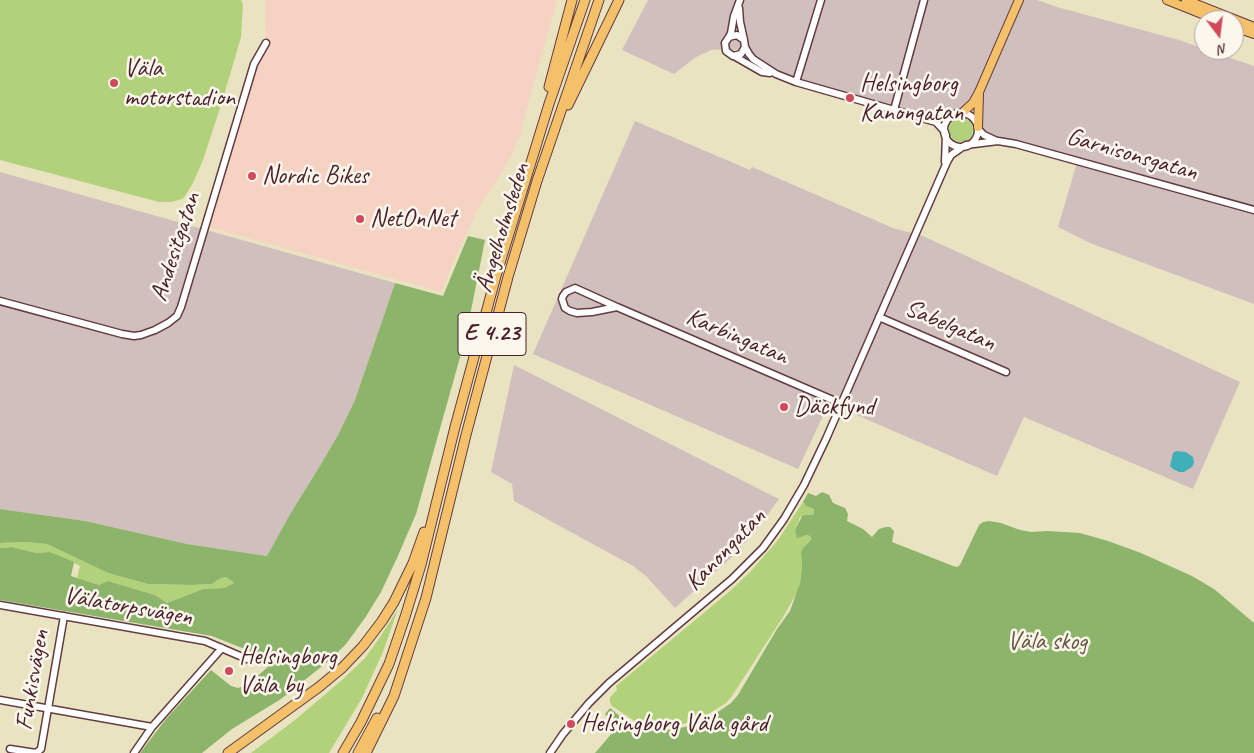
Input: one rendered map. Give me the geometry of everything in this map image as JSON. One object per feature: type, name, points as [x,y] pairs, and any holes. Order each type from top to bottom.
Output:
[{"type":"highway","points":[[532,158],[537,126],[551,82],[572,0]]},
{"type":"highway","name":"Ängelholmsleden","points":[[435,507],[483,321],[549,104],[585,0]]},
{"type":"highway","name":"Ängelholmsleden","points":[[401,673],[426,598],[498,314],[537,181],[599,0]]},
{"type":"highway","points":[[552,136],[619,0]]},
{"type":"highway","points":[[228,753],[319,687],[342,668],[363,646],[394,602],[435,507]]},
{"type":"highway","name":"E 4.23","points":[[343,753],[362,722],[389,664],[421,565],[435,507]]},
{"type":"highway","points":[[366,753],[394,696],[401,673]]},
{"type":"highway","name":"E 4.23","points":[[358,753],[401,673]]},
{"type":"main road","points":[[1167,0],[1194,11]]},
{"type":"main road","points":[[1186,0],[1254,27]]},
{"type":"main road","points":[[960,113],[973,103],[979,92],[1017,2]]},
{"type":"main road","points":[[978,128],[979,92]]},
{"type":"street","points":[[796,82],[821,0]]},
{"type":"street","points":[[894,110],[924,0]]},
{"type":"street","points":[[739,2],[731,33],[724,43],[724,48],[733,56],[762,72],[776,74]]},
{"type":"street","points":[[739,2],[740,22],[745,47],[753,59],[776,74],[796,82],[910,115],[936,122],[953,144],[965,146],[974,141],[978,134],[978,128],[974,119],[967,114],[910,115]]},
{"type":"street","points":[[729,37],[737,35],[744,40]]},
{"type":"street","name":"Andesitgatan","points":[[0,300],[134,336],[155,330],[177,316],[182,307],[254,64],[266,43]]},
{"type":"street","points":[[733,56],[741,54],[745,47]]},
{"type":"street","points":[[945,134],[948,120],[960,113]]},
{"type":"street","name":"Garnisonsgatan","points":[[978,128],[984,135],[998,141],[1036,149],[1254,210]]},
{"type":"street","name":"Kanongatan","points":[[944,166],[945,134]]},
{"type":"street","name":"Garnisonsgatan","points":[[965,146],[998,141]]},
{"type":"street","name":"Kanongatan","points":[[550,753],[589,703],[609,683],[721,590],[763,548],[795,503],[842,404],[944,166],[951,155],[965,146]]},
{"type":"street","name":"Karbingatan","points":[[617,307],[576,313],[565,308],[562,296],[575,288],[842,404]]},
{"type":"street","name":"Sabelgatan","points":[[879,317],[1006,372]]},
{"type":"street","name":"Välatorpsvägen","points":[[0,605],[205,640],[247,659]]},
{"type":"street","name":"Funkisvägen","points":[[10,749],[36,753],[41,749],[64,616]]},
{"type":"street","points":[[134,753],[152,727],[222,648]]},
{"type":"street","points":[[0,700],[152,727]]},
{"type":"shaded area","points":[[265,0],[557,0],[515,148],[501,174],[478,208],[442,292],[205,226],[254,64],[266,43]]},
{"type":"shaded area","points":[[648,0],[1037,0],[1194,45],[1194,60],[1236,60],[1254,66],[1254,304],[1090,243],[1058,227],[1078,159],[998,140],[982,130],[975,97],[958,112],[946,114],[910,113],[795,79],[766,68],[747,51],[730,49],[711,50],[696,57],[674,74],[622,50]]},
{"type":"shaded area","points":[[635,121],[750,170],[752,167],[893,228],[923,236],[1240,382],[1193,489],[1024,417],[997,476],[829,403],[798,469],[533,354]]},
{"type":"shaded area","points":[[0,172],[395,283],[355,400],[338,435],[267,556],[187,544],[85,521],[0,509]]},
{"type":"shaded area","points":[[514,365],[779,499],[758,528],[732,557],[675,608],[646,576],[633,566],[514,501],[512,484],[491,472]]},
{"type":"green space","name":"Väla motorstadion","points":[[0,0],[241,0],[243,5],[241,37],[221,105],[203,160],[193,183],[182,199],[171,202],[159,202],[0,160]]},
{"type":"green space","points":[[961,118],[966,119],[972,125],[972,135],[966,141],[961,142],[956,141],[950,135],[949,130],[950,125],[956,119]]},
{"type":"green space","points":[[468,236],[485,240],[466,336],[416,514],[381,592],[365,618],[346,644],[331,659],[281,699],[232,729],[202,753],[140,753],[166,719],[211,670],[231,686],[238,688],[250,683],[272,663],[247,650],[212,636],[0,600],[0,548],[12,547],[36,553],[50,552],[74,562],[71,576],[99,585],[108,581],[155,595],[167,603],[203,589],[224,588],[234,583],[226,577],[212,584],[148,584],[108,573],[47,544],[25,542],[0,543],[0,509],[85,521],[187,544],[267,556],[338,435],[355,400],[395,283],[443,296]]},
{"type":"green space","name":"Väla skog","points":[[822,492],[829,495],[833,503],[845,508],[848,514],[847,521],[863,529],[872,537],[879,529],[890,527],[894,531],[892,542],[957,567],[960,565],[979,525],[989,521],[1031,532],[1080,533],[1108,541],[1141,553],[1192,576],[1214,589],[1254,623],[1254,753],[595,753],[613,732],[612,723],[605,714],[610,708],[629,724],[650,731],[661,731],[698,723],[731,703],[738,695],[777,629],[790,611],[800,583],[802,568],[801,552],[811,540],[810,536],[807,535],[797,538],[795,530],[802,516],[813,515],[814,513],[814,509],[806,506],[803,502],[808,493],[816,496]]},
{"type":"green space","points":[[803,502],[806,506],[814,509],[814,513],[813,515],[800,517],[795,530],[803,536],[809,535],[811,540],[803,548],[801,554],[802,568],[799,589],[783,617],[726,703],[691,722],[669,727],[649,727],[639,724],[612,706],[610,697],[617,690],[616,686],[730,591],[751,571],[778,540]]},
{"type":"green space","points":[[25,542],[47,544],[108,573],[148,584],[212,584],[226,577],[234,583],[224,588],[203,589],[167,603],[155,595],[108,581],[99,585],[77,578],[80,566],[50,552],[36,553],[12,547],[0,548],[0,543]]},
{"type":"green space","points":[[398,609],[383,652],[362,698],[329,753],[251,753],[295,720],[365,658]]},
{"type":"water","points":[[1176,451],[1186,452],[1193,457],[1194,463],[1192,467],[1184,472],[1179,472],[1170,466],[1173,453]]},
{"type":"place","name":"Väla motorstadion","points":[[114,83]]},
{"type":"place","name":"Helsingborg Kanongatan","points":[[850,98]]},
{"type":"place","name":"Nordic Bikes","points":[[252,176]]},
{"type":"place","name":"NetOnNet","points":[[360,219]]},
{"type":"place","name":"Däckfynd","points":[[784,407]]},
{"type":"place","name":"Helsingborg Väla by","points":[[229,671]]},
{"type":"place","name":"Helsingborg Väla gård","points":[[571,724]]}]
